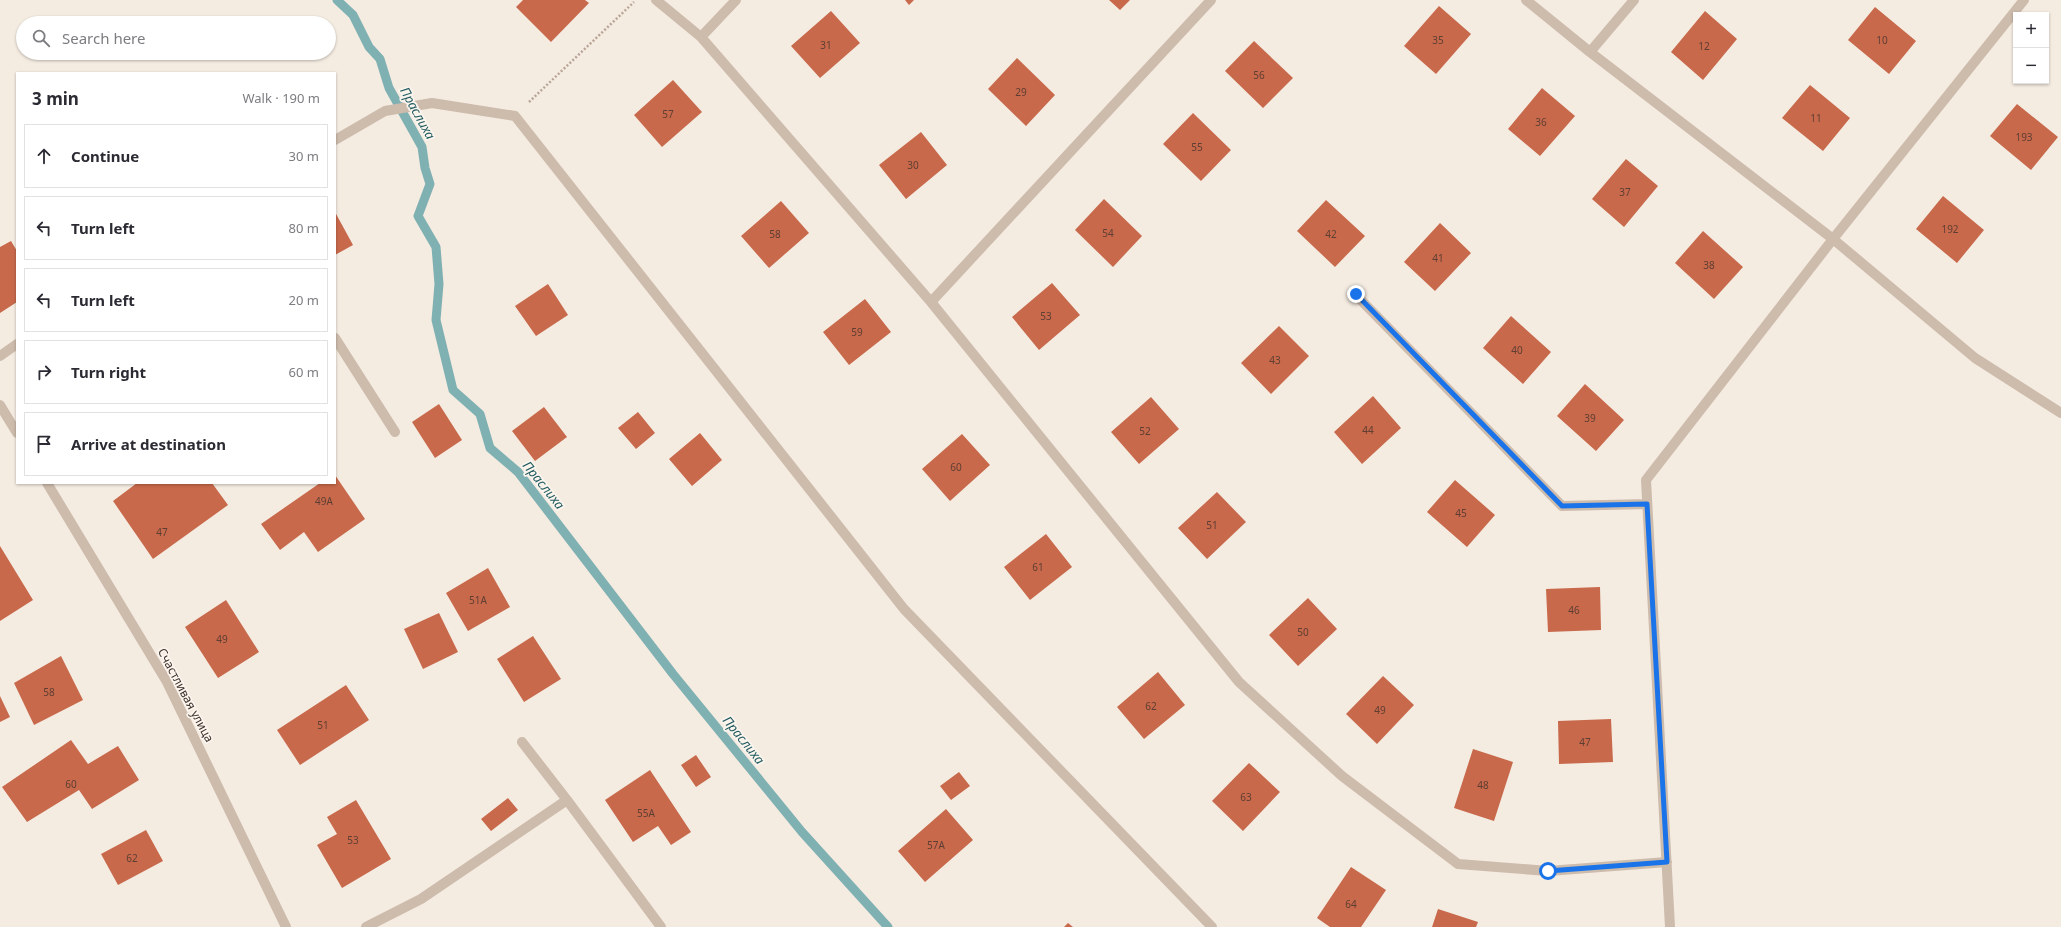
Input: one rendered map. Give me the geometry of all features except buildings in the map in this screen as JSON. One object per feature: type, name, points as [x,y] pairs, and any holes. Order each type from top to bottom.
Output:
[{"type":"street","points":[[656,0],[701,37],[931,302],[1239,682],[1342,776],[1458,864],[1548,871],[1667,862]]},
{"type":"street","points":[[701,37],[736,0]]},
{"type":"street","points":[[931,302],[1211,0]]},
{"type":"street","points":[[1526,0],[1590,52],[1834,239],[1974,358],[2061,413]]},
{"type":"street","points":[[1590,52],[1634,0]]},
{"type":"street","points":[[1670,927],[1646,480],[1834,239],[2024,0]]},
{"type":"street","points":[[336,139],[385,111],[432,103],[515,116],[904,609],[1212,927]]},
{"type":"street","points":[[1356,294],[1562,506],[1647,504]]},
{"type":"street","points":[[336,340],[395,432]]},
{"type":"street","points":[[0,356],[16,345]]},
{"type":"street","points":[[0,405],[16,431]]},
{"type":"street","name":"Счастливая улица","points":[[48,484],[167,682],[286,927]]},
{"type":"street","points":[[522,742],[661,927]]},
{"type":"street","points":[[366,927],[421,899],[567,800]]},
{"type":"path","points":[[515,116],[636,0]]},
{"type":"waterway","name":"Праслиха","points":[[337,0],[353,15],[369,47],[380,59],[389,88],[422,147],[425,168],[430,184],[418,216],[436,247],[439,284],[436,320],[453,390],[480,414],[490,448],[518,472],[673,674],[802,832],[888,927]]},
{"type":"route","points":[[1356,294],[1562,506],[1647,504],[1667,862],[1548,871]]}]
